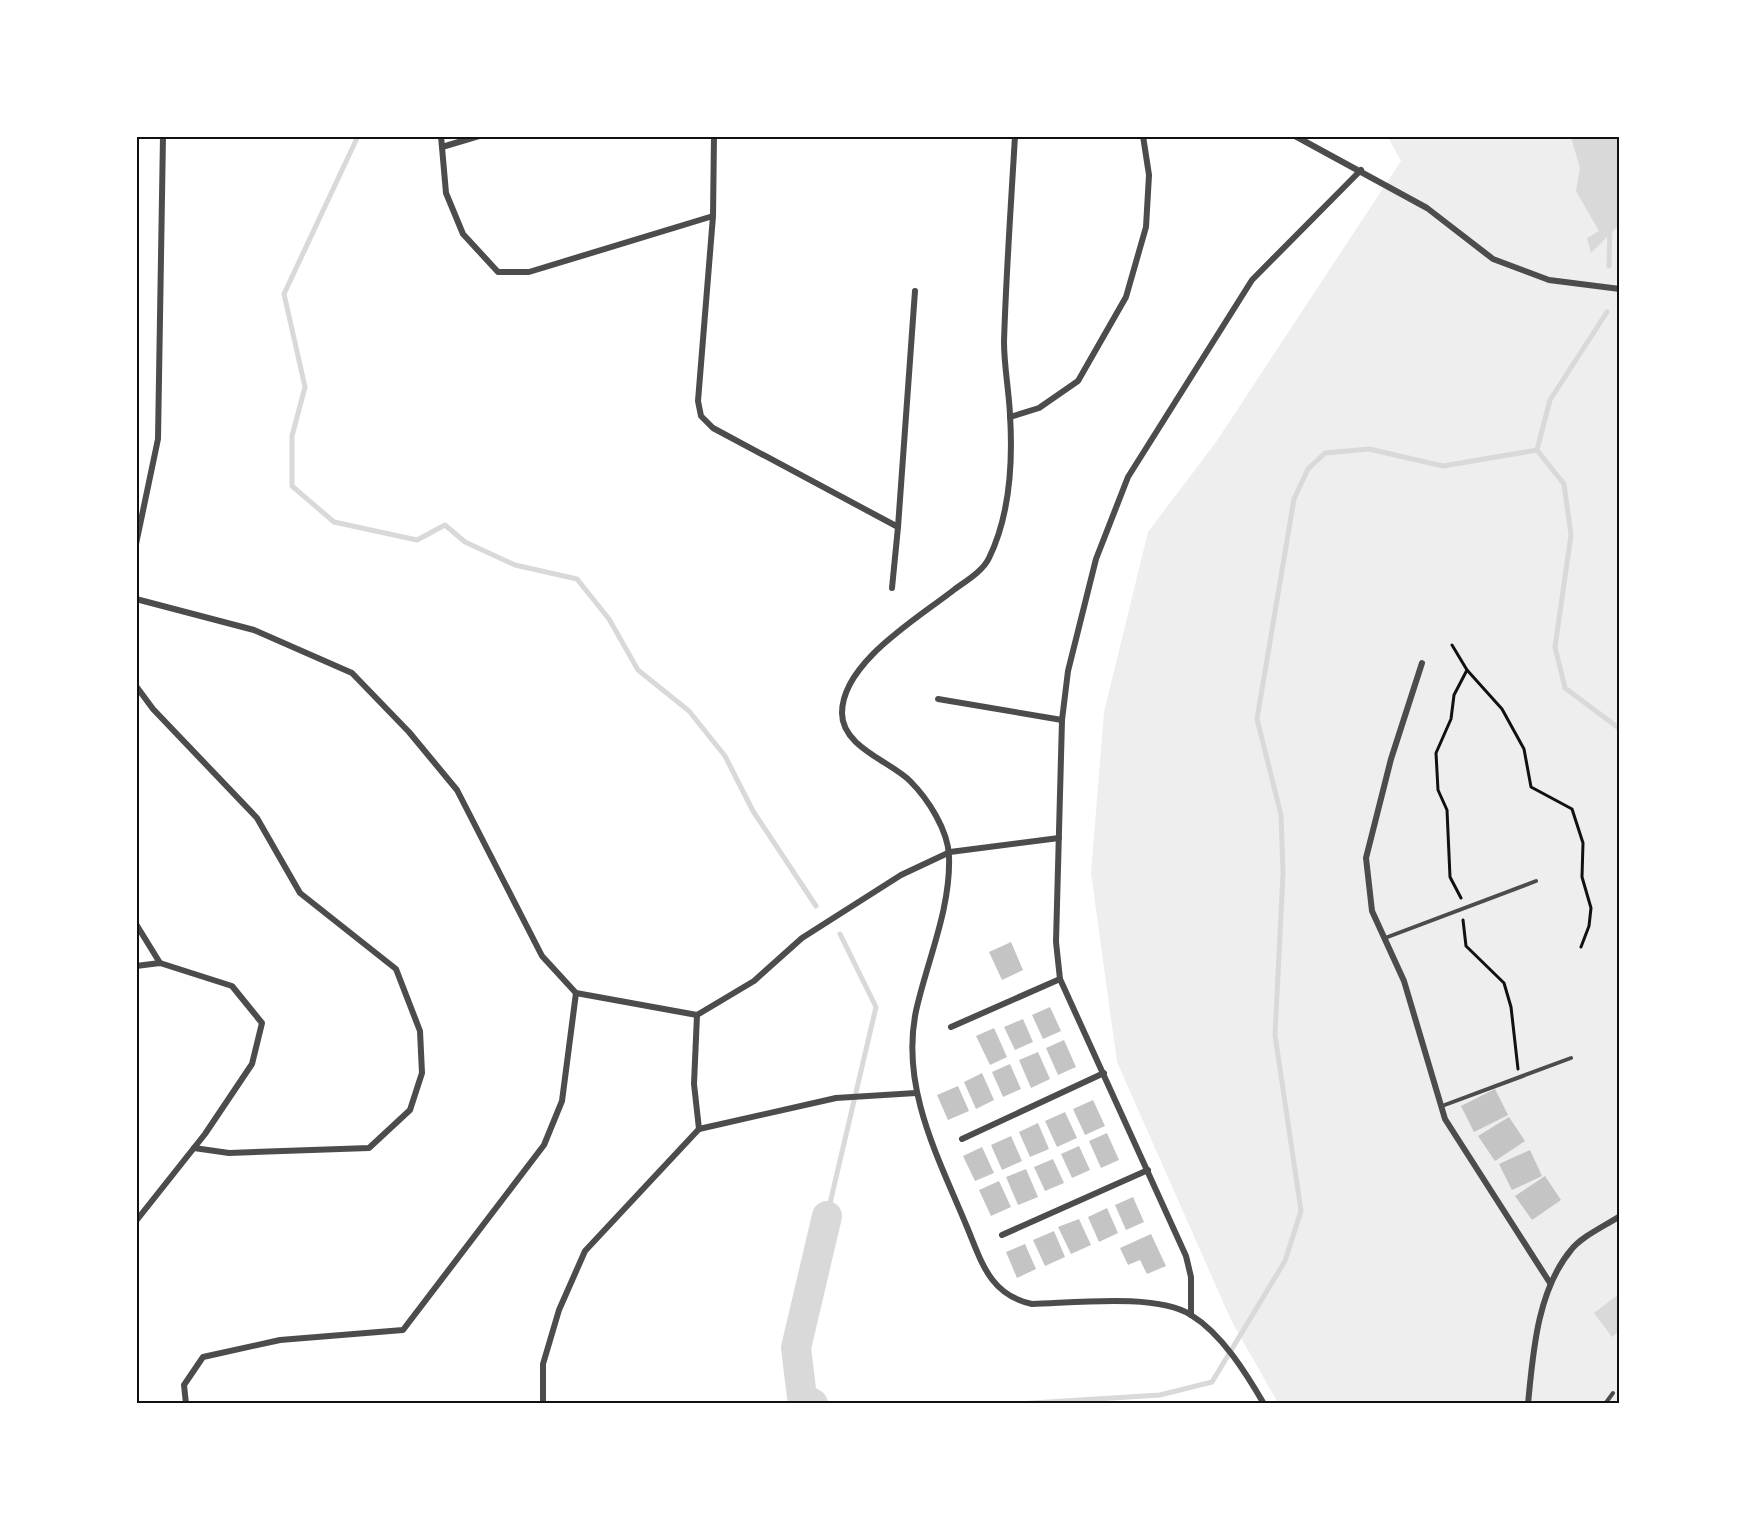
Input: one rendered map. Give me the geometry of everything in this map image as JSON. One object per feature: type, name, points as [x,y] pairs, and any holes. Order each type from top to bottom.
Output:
[{"type":"street","points":[[136,544],[158,439],[163,136]]},
{"type":"street","points":[[441,136],[446,193],[463,234],[498,272],[529,272],[713,216]]},
{"type":"street","points":[[442,147],[479,136]]},
{"type":"street","points":[[714,136],[713,216],[698,401],[701,416],[713,428],[898,527]]},
{"type":"street","points":[[1015,136],[1004,346],[1010,417],[1011,475],[999,530],[988,562],[866,660],[849,685],[842,715],[848,731],[865,750],[909,780],[927,801],[942,828],[950,852],[944,901],[915,1014],[913,1054],[916,1093],[926,1129],[978,1252],[1002,1292],[1016,1300],[1032,1304],[1140,1302],[1167,1305],[1191,1315],[1224,1346],[1244,1370],[1264,1404]]},
{"type":"street","points":[[1010,417],[1039,408],[1078,381],[1126,297],[1146,227],[1149,175],[1143,136]]},
{"type":"street","points":[[1295,136],[1427,208],[1493,259],[1549,280],[1620,289]]},
{"type":"street","points":[[1191,1315],[1191,1277],[1186,1256],[1059,979],[1056,942],[1062,720],[1068,672],[1096,559],[1128,477],[1252,280],[1361,170]]},
{"type":"street","points":[[892,588],[915,291]]},
{"type":"street","points":[[136,599],[254,630],[352,673],[409,732],[457,790],[542,956],[576,993],[697,1014],[754,981],[802,938],[901,875],[950,852],[1059,838]]},
{"type":"street","points":[[1422,663],[1391,759],[1366,858],[1372,911],[1404,981],[1445,1119],[1550,1283]]},
{"type":"street","points":[[136,686],[153,708],[256,818],[300,893],[396,969],[420,1031],[422,1073],[410,1110],[369,1148],[229,1153],[194,1148]]},
{"type":"street","points":[[938,699],[1062,720]]},
{"type":"street","points":[[136,924],[160,963]]},
{"type":"street","points":[[136,966],[160,963],[232,986],[262,1023],[252,1064],[194,1148],[136,1221]]},
{"type":"street","points":[[951,1027],[1059,979]]},
{"type":"street","points":[[186,1404],[184,1385],[202,1357],[280,1340],[403,1330],[544,1145],[562,1101],[576,993]]},
{"type":"street","points":[[697,1014],[693,1084],[699,1129]]},
{"type":"street","points":[[962,1139],[1104,1073]]},
{"type":"street","points":[[543,1404],[543,1364],[559,1310],[585,1251],[699,1129],[836,1098],[916,1093]]},
{"type":"street","points":[[1002,1235],[1148,1170]]},
{"type":"street","points":[[1528,1404],[1532,1359],[1550,1283],[1572,1249],[1620,1216]]},
{"type":"lane","points":[[1385,938],[1536,881]]},
{"type":"lane","points":[[1441,1106],[1571,1058]]},
{"type":"lane","points":[[1605,1404],[1613,1393]]},
{"type":"path","points":[[1452,645],[1467,670],[1502,709],[1524,749],[1531,787],[1572,809],[1583,843],[1582,877],[1591,908],[1589,926],[1581,947]]},
{"type":"path","points":[[1462,908],[1461,898],[1450,877],[1447,810],[1438,790],[1436,753],[1451,719],[1454,695],[1467,670]]},
{"type":"path","points":[[1463,917],[1466,946],[1504,983],[1513,1017],[1518,1073]]},
{"type":"shaded area","points":[[1388,137],[1619,137],[1619,1403],[1278,1403],[1231,1320],[1117,1062],[1091,873],[1104,712],[1148,532],[1216,442],[1401,161]]},
{"type":"shaded area","points":[[1571,137],[1619,137],[1619,225],[1591,253],[1587,238],[1599,231],[1576,191],[1580,168]]},
{"type":"shaded area","points":[[1619,1294],[1619,1331],[1612,1337],[1594,1313]]},
{"type":"building","points":[[1011,942],[1023,970],[1002,980],[989,952]]},
{"type":"building","points":[[1050,1007],[1061,1031],[1043,1039],[1032,1015]]},
{"type":"building","points":[[1023,1019],[1033,1042],[1015,1050],[1004,1027]]},
{"type":"building","points":[[994,1028],[1007,1057],[990,1065],[976,1036]]},
{"type":"building","points":[[1064,1040],[1076,1067],[1058,1075],[1046,1048]]},
{"type":"building","points":[[1038,1052],[1050,1079],[1031,1088],[1019,1060]]},
{"type":"building","points":[[1010,1064],[1021,1089],[1003,1097],[992,1072]]},
{"type":"building","points":[[982,1073],[994,1100],[976,1109],[964,1082]]},
{"type":"building","points":[[958,1086],[969,1111],[948,1120],[937,1095]]},
{"type":"building","points":[[1495,1089],[1508,1115],[1474,1132],[1461,1106]]},
{"type":"building","points":[[1093,1100],[1105,1126],[1085,1135],[1073,1109]]},
{"type":"building","points":[[1065,1112],[1077,1138],[1057,1147],[1045,1121]]},
{"type":"building","points":[[1509,1117],[1525,1141],[1495,1161],[1478,1136]]},
{"type":"building","points":[[1038,1123],[1049,1149],[1030,1157],[1019,1132]]},
{"type":"building","points":[[1107,1133],[1119,1160],[1101,1168],[1089,1141]]},
{"type":"building","points":[[1011,1136],[1022,1161],[1002,1170],[991,1145]]},
{"type":"building","points":[[1079,1146],[1090,1170],[1072,1178],[1061,1154]]},
{"type":"building","points":[[982,1147],[994,1173],[975,1181],[963,1156]]},
{"type":"building","points":[[1530,1150],[1542,1176],[1512,1190],[1499,1164]]},
{"type":"building","points":[[1053,1159],[1064,1183],[1045,1191],[1034,1167]]},
{"type":"building","points":[[1026,1169],[1038,1197],[1018,1205],[1006,1177]]},
{"type":"building","points":[[1545,1176],[1561,1200],[1532,1220],[1515,1196]]},
{"type":"building","points":[[999,1181],[1011,1207],[991,1216],[979,1190]]},
{"type":"building","points":[[1133,1197],[1144,1222],[1126,1230],[1115,1205]]},
{"type":"building","points":[[1107,1208],[1118,1233],[1099,1242],[1088,1217]]},
{"type":"building","points":[[1079,1219],[1091,1245],[1071,1254],[1058,1227]]},
{"type":"building","points":[[1054,1231],[1065,1257],[1045,1266],[1033,1240]]},
{"type":"building","points":[[1151,1234],[1166,1266],[1147,1274],[1140,1260],[1128,1265],[1120,1248]]},
{"type":"building","points":[[1025,1244],[1036,1269],[1017,1278],[1006,1252]]},
{"type":"waterway","points":[[358,136],[284,294],[305,387],[292,436],[292,486],[334,522],[417,540],[445,525],[465,542],[515,565],[577,579],[609,619],[638,670],[689,711],[725,756],[753,811],[816,906]]},
{"type":"waterway","points":[[1609,266],[1610,228]]},
{"type":"waterway","points":[[1537,450],[1550,400],[1607,312]]},
{"type":"waterway","points":[[1017,1404],[1160,1395],[1212,1382],[1285,1261],[1301,1211],[1275,1035],[1283,873],[1281,815],[1257,719],[1294,499],[1308,469],[1325,453],[1369,449],[1443,466],[1537,450]]},
{"type":"waterway","points":[[1537,450],[1564,484],[1571,535],[1555,647],[1565,688],[1620,729]]},
{"type":"waterway","points":[[827,1216],[876,1007],[840,934]]},
{"type":"waterway","points":[[813,1404],[802,1397],[796,1348],[827,1216]]}]
